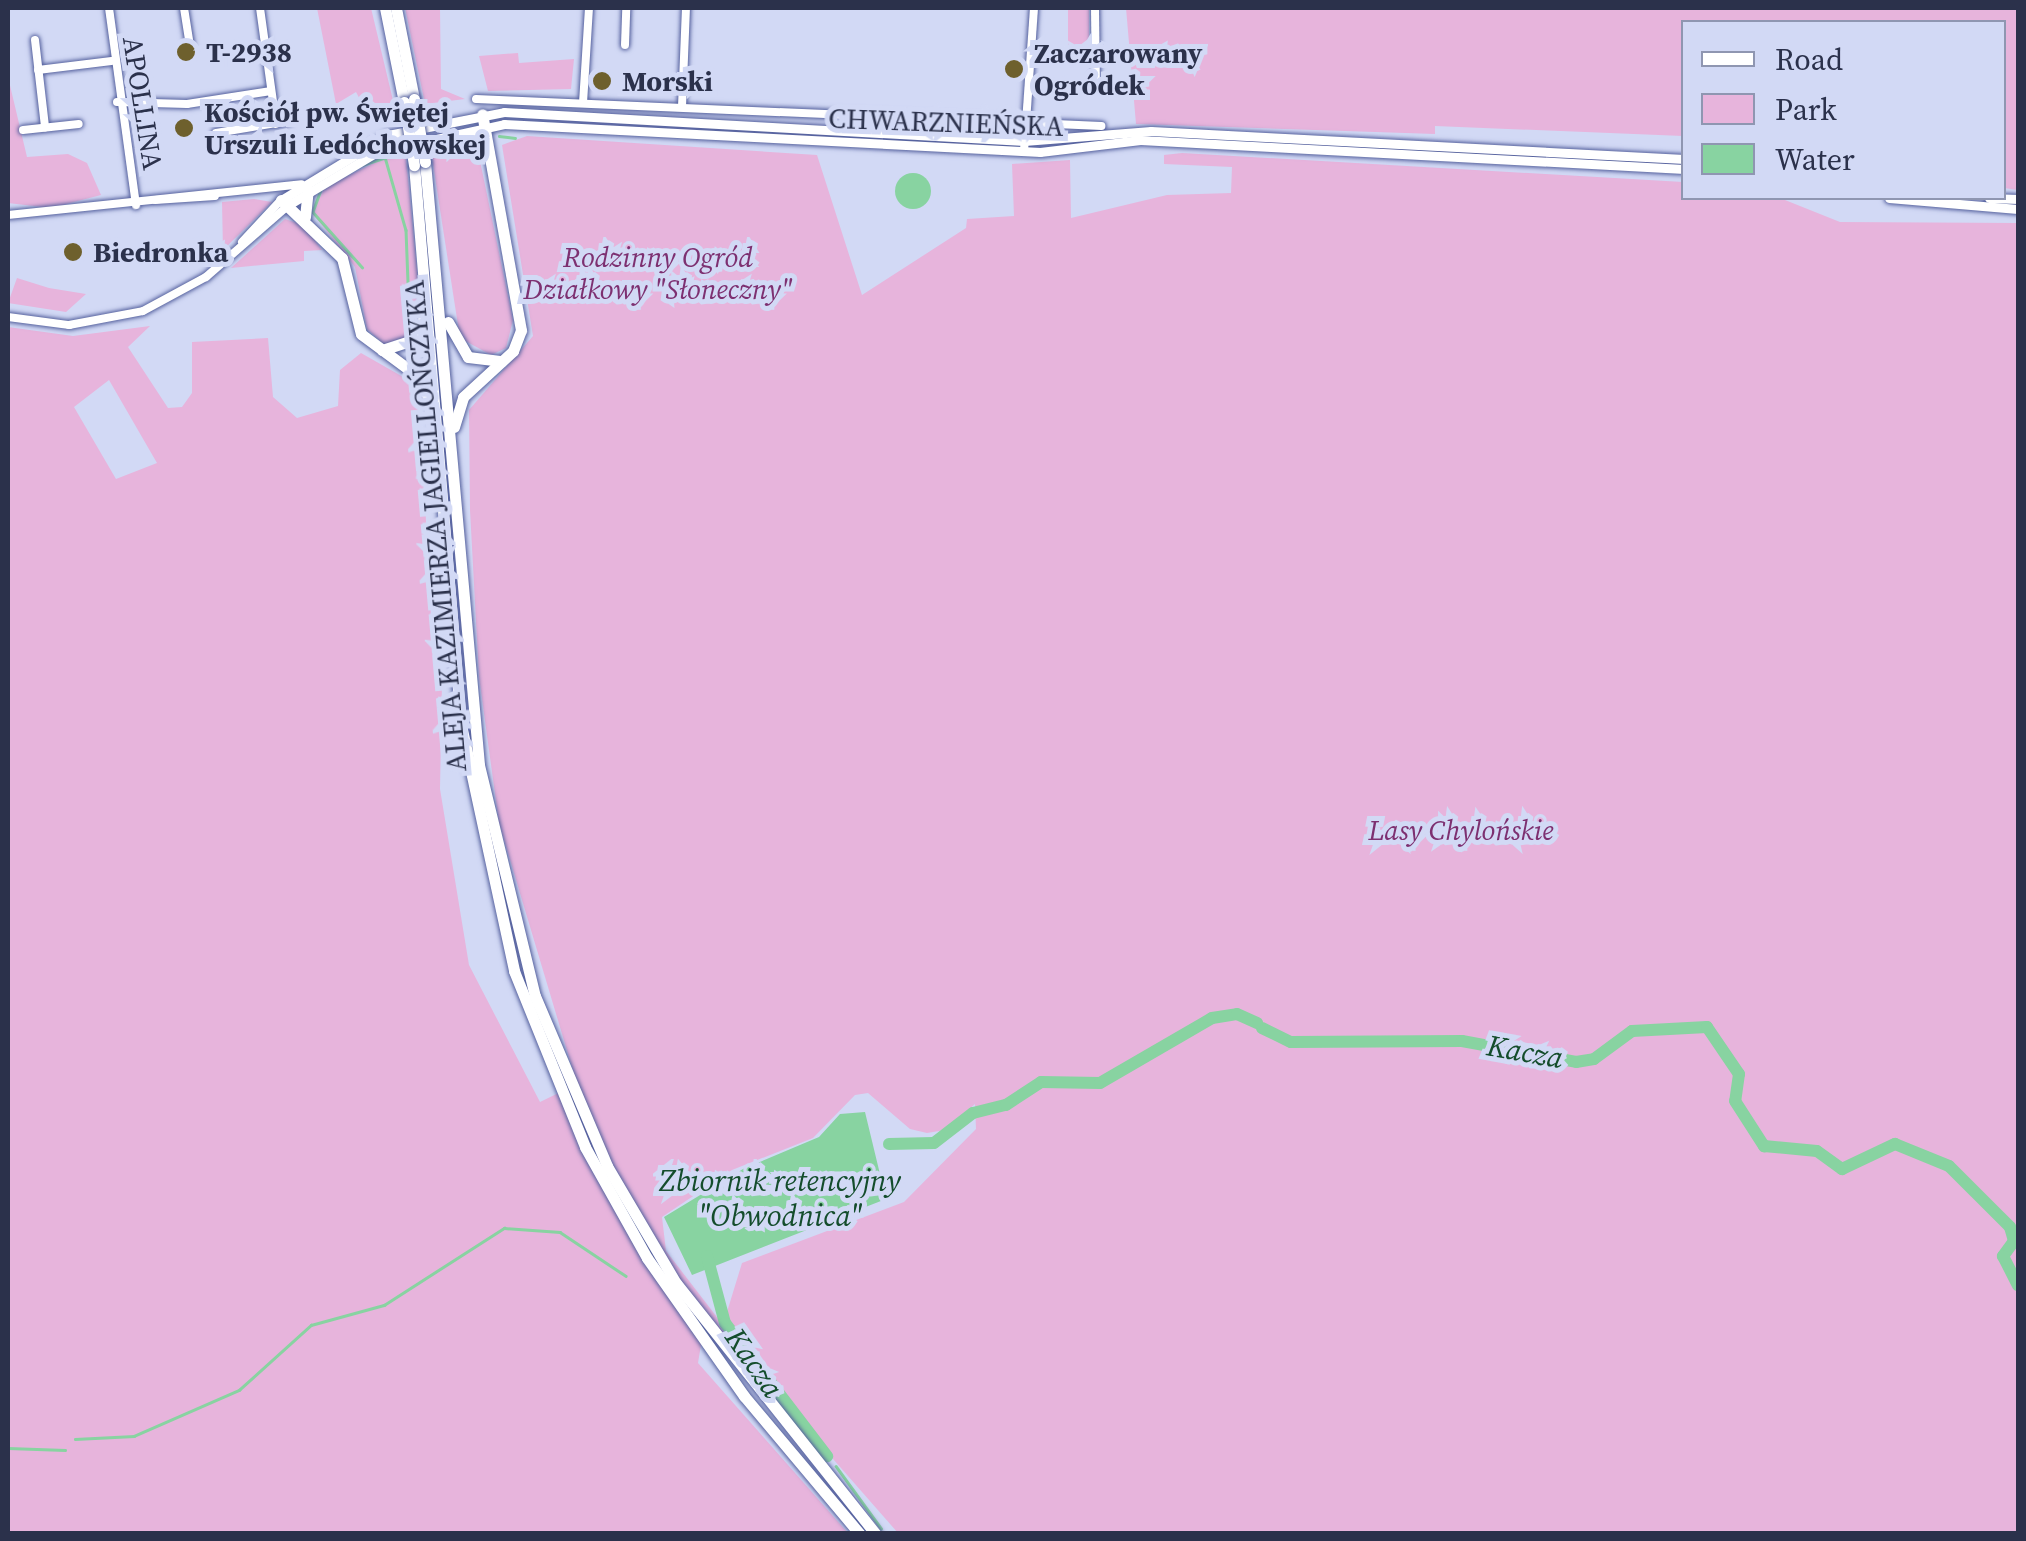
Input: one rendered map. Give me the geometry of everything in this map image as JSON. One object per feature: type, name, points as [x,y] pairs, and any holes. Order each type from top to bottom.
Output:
[{"type":"highway","name":"ALEJA KAZIMIERZA JAGIELLOŃCZYKA","points":[[385,8],[409,100]]},
{"type":"highway","name":"ALEJA KAZIMIERZA JAGIELLOŃCZYKA","points":[[396,8],[420,164],[451,441],[479,765],[506,898],[547,1031],[607,1166],[676,1283],[876,1534]]},
{"type":"highway","points":[[451,441],[463,397],[502,360],[522,324],[483,120]]},
{"type":"highway","points":[[304,187],[304,217]]},
{"type":"highway","points":[[286,202],[348,268],[361,334],[425,385],[440,430]]},
{"type":"highway","name":"ALEJA KAZIMIERZA JAGIELLOŃCZYKA","points":[[435,297],[440,430],[472,796],[503,932],[537,1035],[592,1160],[647,1258],[744,1396],[860,1534]]},
{"type":"highway","points":[[435,297],[461,352],[502,360]]},
{"type":"highway","points":[[378,349],[418,338],[435,297]]},
{"type":"main road","name":"CHWARZNIEŃSKA","points":[[286,202],[388,135],[483,120],[1024,146],[1140,140],[1681,169]]},
{"type":"main road","name":"CHWARZNIEŃSKA","points":[[1024,146],[1151,131],[1681,158]]},
{"type":"main road","points":[[1912,200],[2018,209]]},
{"type":"street","name":"APOLLINA","points":[[109,8],[111,62],[136,205]]},
{"type":"street","points":[[184,8],[190,47]]},
{"type":"street","points":[[260,8],[276,124]]},
{"type":"street","points":[[583,103],[588,8]]},
{"type":"street","points":[[625,46],[626,8]]},
{"type":"street","points":[[682,107],[686,8]]},
{"type":"street","points":[[1024,146],[1034,8]]},
{"type":"street","points":[[1095,8],[1096,85]]},
{"type":"street","points":[[35,40],[45,127]]},
{"type":"street","points":[[38,70],[111,62]]},
{"type":"street","points":[[117,102],[187,104],[272,91]]},
{"type":"street","name":"CHWARZNIEŃSKA","points":[[476,99],[1101,126]]},
{"type":"street","points":[[216,133],[276,124],[290,114],[274,108]]},
{"type":"street","points":[[24,130],[79,124]]},
{"type":"street","name":"CHWARZNIEŃSKA","points":[[8,217],[304,187]]},
{"type":"street","name":"CHWARZNIEŃSKA","points":[[256,194],[286,202]]},
{"type":"street","name":"CHWARZNIEŃSKA","points":[[8,316],[55,325],[128,316],[197,284],[286,202]]},
{"type":"green space","points":[[317,8],[371,8],[396,113],[371,120],[356,92],[336,104]]},
{"type":"green space","points":[[405,8],[440,8],[441,89],[465,99],[425,104]]},
{"type":"green space","points":[[1068,8],[1089,8],[1089,67],[1068,67]]},
{"type":"green space","points":[[1126,8],[2018,8],[2018,190],[2006,188],[2006,20],[1681,20],[1681,136],[1435,126],[1435,134],[1136,124]]},
{"type":"green space","points":[[518,53],[519,63],[574,59],[571,89],[488,91],[479,56]]},
{"type":"green space","points":[[8,77],[27,157],[68,154],[87,163],[101,195],[51,208],[8,203]]},
{"type":"green space","name":"Lasy Chylońskie","points":[[527,136],[817,155],[862,295],[966,228],[967,219],[1014,216],[1012,164],[1070,160],[1071,218],[1167,195],[1231,193],[1232,167],[1164,164],[1164,155],[1182,153],[1681,182],[1681,200],[1785,200],[1840,222],[2018,223],[2018,1533],[898,1533],[706,1314],[698,1363],[848,1533],[8,1534],[8,327],[73,336],[150,326],[128,347],[168,408],[182,407],[192,393],[192,342],[268,338],[273,397],[297,418],[338,406],[340,370],[361,353],[419,386],[433,656],[442,683],[440,789],[469,965],[540,1102],[577,1084],[499,823],[479,677],[469,410],[533,336],[502,145]],"holes":[[[109,380],[157,463],[116,479],[74,407]],[[868,1093],[910,1129],[927,1133],[945,1130],[975,1104],[976,1129],[904,1202],[742,1263],[723,1325],[666,1251],[662,1217],[732,1170],[813,1138],[855,1095]]]},
{"type":"green space","points":[[463,139],[479,156],[513,320],[506,348],[491,355],[460,338],[430,145]]},
{"type":"green space","points":[[405,148],[421,310],[417,333],[387,347],[367,329],[355,267],[312,213],[325,187]]},
{"type":"green space","points":[[222,202],[272,202],[223,250]]},
{"type":"green space","points":[[285,219],[303,225],[322,250],[304,251],[304,261],[231,268]]},
{"type":"green space","points":[[17,278],[86,294],[66,312],[8,303]]},
{"type":"water","points":[[913,173],[926,178],[931,191],[926,204],[913,209],[900,204],[895,191],[900,178]]},
{"type":"water","name":"Zbiornik retencyjny \"Obwodnica\"","points":[[865,1112],[886,1199],[692,1275],[664,1217],[743,1169],[819,1137],[840,1114]]},
{"type":"waterway","points":[[499,136],[515,138]]},
{"type":"waterway","points":[[362,165],[398,153]]},
{"type":"waterway","points":[[385,157],[406,230],[410,333]]},
{"type":"waterway","points":[[321,190],[313,212],[362,267]]},
{"type":"waterway","name":"Kacza","points":[[889,1144],[934,1143],[973,1113],[1006,1105],[1041,1082],[1100,1083],[1212,1018],[1237,1014],[1257,1023]]},
{"type":"waterway","name":"Kacza","points":[[1262,1028],[1291,1042],[1462,1041],[1576,1062],[1594,1059],[1632,1031],[1707,1027],[1739,1074],[1735,1101],[1764,1146],[1817,1151],[1842,1169],[1895,1144],[1949,1166],[2010,1227],[2014,1241],[2003,1256],[2018,1285]]},
{"type":"waterway","points":[[75,1439],[134,1436],[239,1390],[311,1325],[384,1305],[504,1228],[560,1232],[626,1276]]},
{"type":"waterway","name":"Kacza","points":[[707,1256],[725,1323],[827,1456]]},
{"type":"waterway","points":[[8,1448],[65,1450]]},
{"type":"waterway","name":"Kacza","points":[[836,1466],[881,1528]]},
{"type":"place","name":"T-2938","points":[[186,52]]},
{"type":"place","name":"Zaczarowany Ogródek","points":[[1014,69]]},
{"type":"place","name":"Morski","points":[[602,81]]},
{"type":"place","name":"Kościół pw. Świętej Urszuli Ledóchowskej","points":[[184,128]]},
{"type":"place","name":"Biedronka","points":[[73,252]]},
{"type":"park label","name":"Rodzinny Ogród Działkowy \"Słoneczny\"","points":[[658,273]]}]
